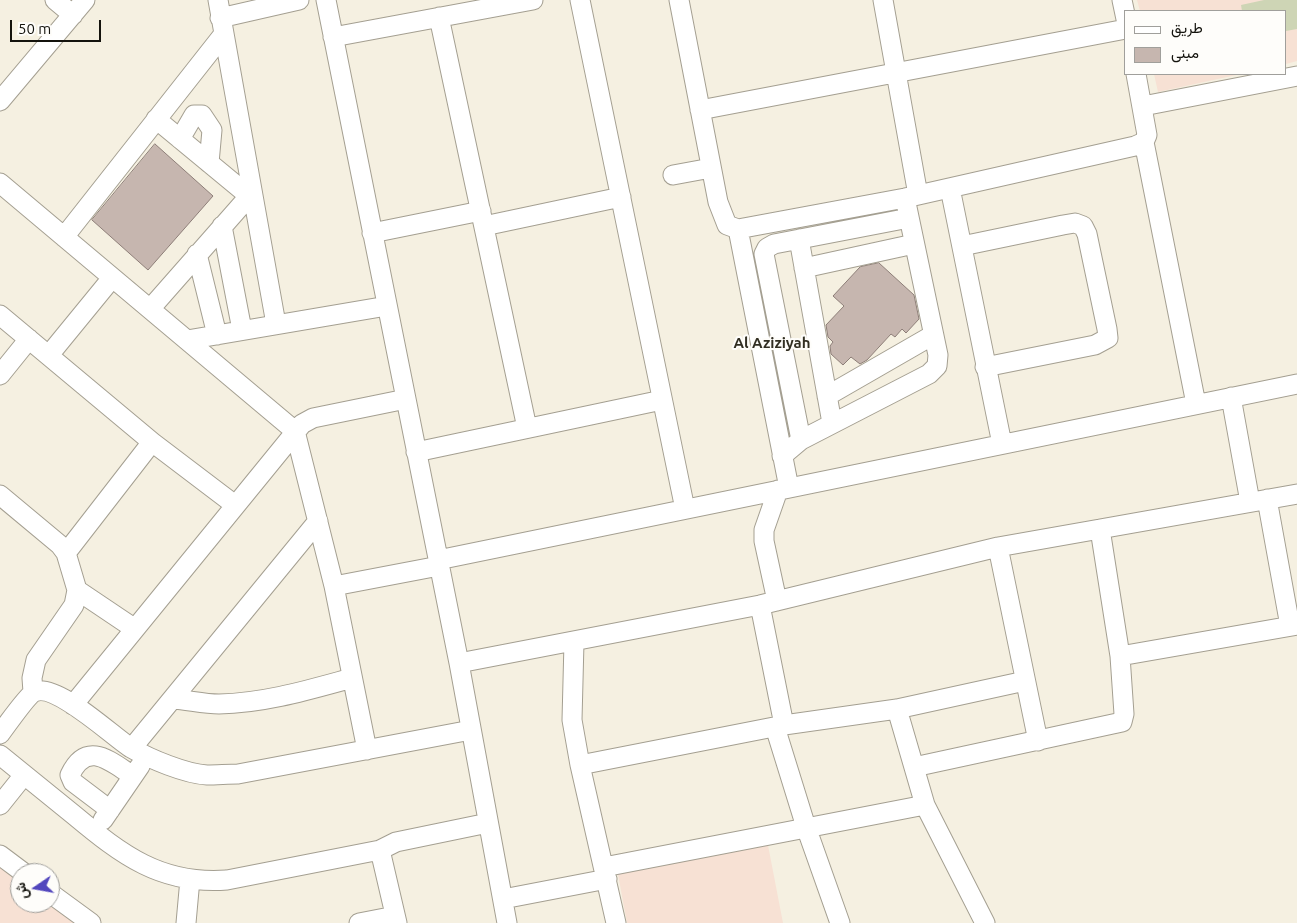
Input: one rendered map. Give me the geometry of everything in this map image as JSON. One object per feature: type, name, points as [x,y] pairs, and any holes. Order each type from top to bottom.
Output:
[{"type":"street","points":[[55,0],[73,15]]},
{"type":"street","points":[[0,101],[85,0]]},
{"type":"street","points":[[64,237],[156,120],[220,18],[299,0]]},
{"type":"street","points":[[326,0],[459,663],[507,923]]},
{"type":"street","points":[[333,36],[533,0]]},
{"type":"street","points":[[580,0],[685,509]]},
{"type":"street","points":[[679,0],[722,216],[727,225],[738,229],[950,188],[1135,146],[1144,142]]},
{"type":"street","points":[[782,456],[801,440],[929,374],[937,366],[938,355],[909,218],[911,196],[897,72],[884,0]]},
{"type":"street","points":[[440,17],[527,428]]},
{"type":"street","points":[[220,18],[250,194],[276,324]]},
{"type":"street","points":[[700,110],[1124,29]]},
{"type":"street","points":[[1136,75],[1147,135],[1144,142],[1196,404]]},
{"type":"street","points":[[1143,106],[1297,76]]},
{"type":"street","points":[[180,139],[194,115],[202,115],[212,130],[209,163]]},
{"type":"street","points":[[156,120],[250,194]]},
{"type":"street","points":[[673,174],[711,168]]},
{"type":"street","points":[[0,183],[296,431],[334,586],[367,750]]},
{"type":"street","points":[[950,188],[1002,444]]},
{"type":"street","points":[[150,309],[250,194]]},
{"type":"street","points":[[372,233],[482,219],[621,197]]},
{"type":"street","points":[[824,213],[827,234]]},
{"type":"street","points":[[801,440],[764,254],[767,248],[774,244],[909,218]]},
{"type":"street","points":[[962,246],[1062,225],[1075,223],[1083,226],[1087,234],[1108,329],[1108,338],[1095,345],[985,367]]},
{"type":"street","points":[[222,226],[242,330]]},
{"type":"street","points":[[738,229],[782,456],[783,489],[764,530],[768,603],[780,726],[806,827],[840,923]]},
{"type":"street","points":[[798,239],[832,423]]},
{"type":"street","points":[[804,268],[914,244]]},
{"type":"street","points":[[197,254],[217,335]]},
{"type":"street","points":[[49,354],[112,278]]},
{"type":"street","points":[[187,340],[387,306]]},
{"type":"street","points":[[0,316],[49,354],[152,442],[235,504]]},
{"type":"street","points":[[827,396],[934,335]]},
{"type":"street","points":[[760,341],[779,336]]},
{"type":"street","points":[[0,375],[29,339]]},
{"type":"street","points":[[334,586],[685,509],[1297,384]]},
{"type":"street","points":[[1120,656],[1294,626],[1231,397]]},
{"type":"street","points":[[73,705],[302,424],[313,418],[406,399]]},
{"type":"street","points":[[416,452],[662,400]]},
{"type":"street","points":[[66,553],[152,442]]},
{"type":"street","points":[[459,663],[768,603],[998,548],[1297,494]]},
{"type":"street","points":[[0,496],[60,545],[66,553],[77,590],[74,605],[36,660],[32,678],[33,692]]},
{"type":"street","points":[[94,832],[133,776],[140,752],[173,698],[318,521]]},
{"type":"street","points":[[914,767],[1122,722],[1124,714],[1120,656],[1100,529]]},
{"type":"street","points":[[998,548],[1038,741]]},
{"type":"street","points":[[77,590],[135,629]]},
{"type":"street","points":[[574,642],[572,720],[580,765],[616,923]]},
{"type":"street","points":[[173,698],[217,704],[253,702],[272,699],[352,678]]},
{"type":"street","points":[[580,765],[780,726],[897,709],[1025,681]]},
{"type":"street","points":[[0,734],[33,692],[43,690],[73,705],[140,752],[176,767],[205,775],[238,774],[471,730]]},
{"type":"street","points":[[897,709],[925,805],[985,923]]},
{"type":"street","points":[[0,755],[94,832],[139,864],[160,872],[205,882],[227,880],[380,850],[396,842],[488,823]]},
{"type":"street","points":[[110,810],[73,782],[70,775],[73,770],[85,757],[93,755],[100,756],[133,776]]},
{"type":"street","points":[[0,805],[24,775]]},
{"type":"street","points":[[502,899],[605,873],[806,827],[925,805]]},
{"type":"street","points":[[359,923],[396,920],[380,850]]},
{"type":"street","points":[[0,855],[11,863]]},
{"type":"street","points":[[186,923],[190,879]]},
{"type":"street","points":[[60,901],[91,923]]},
{"type":"shaded area","points":[[1137,0],[1297,0],[1297,61],[1287,64],[1287,10],[1140,10]]},
{"type":"shaded area","points":[[1154,75],[1236,75],[1158,92]]},
{"type":"shaded area","points":[[767,840],[783,923],[627,923],[617,869]]},
{"type":"shaded area","points":[[0,860],[10,868],[10,913],[60,913],[60,909],[82,923],[0,923]]},
{"type":"green space","points":[[1264,0],[1297,0],[1297,29],[1287,31],[1287,10],[1242,10],[1241,5]]},
{"type":"building","points":[[155,144],[213,196],[148,270],[92,220]]},
{"type":"building","points":[[879,263],[914,295],[919,319],[906,333],[902,329],[895,337],[891,334],[867,360],[860,364],[851,357],[843,365],[831,354],[830,346],[833,342],[828,337],[826,325],[844,306],[833,296],[860,267]]},
{"type":"district","name":"Al Aziziyah","points":[[772,343]]}]
